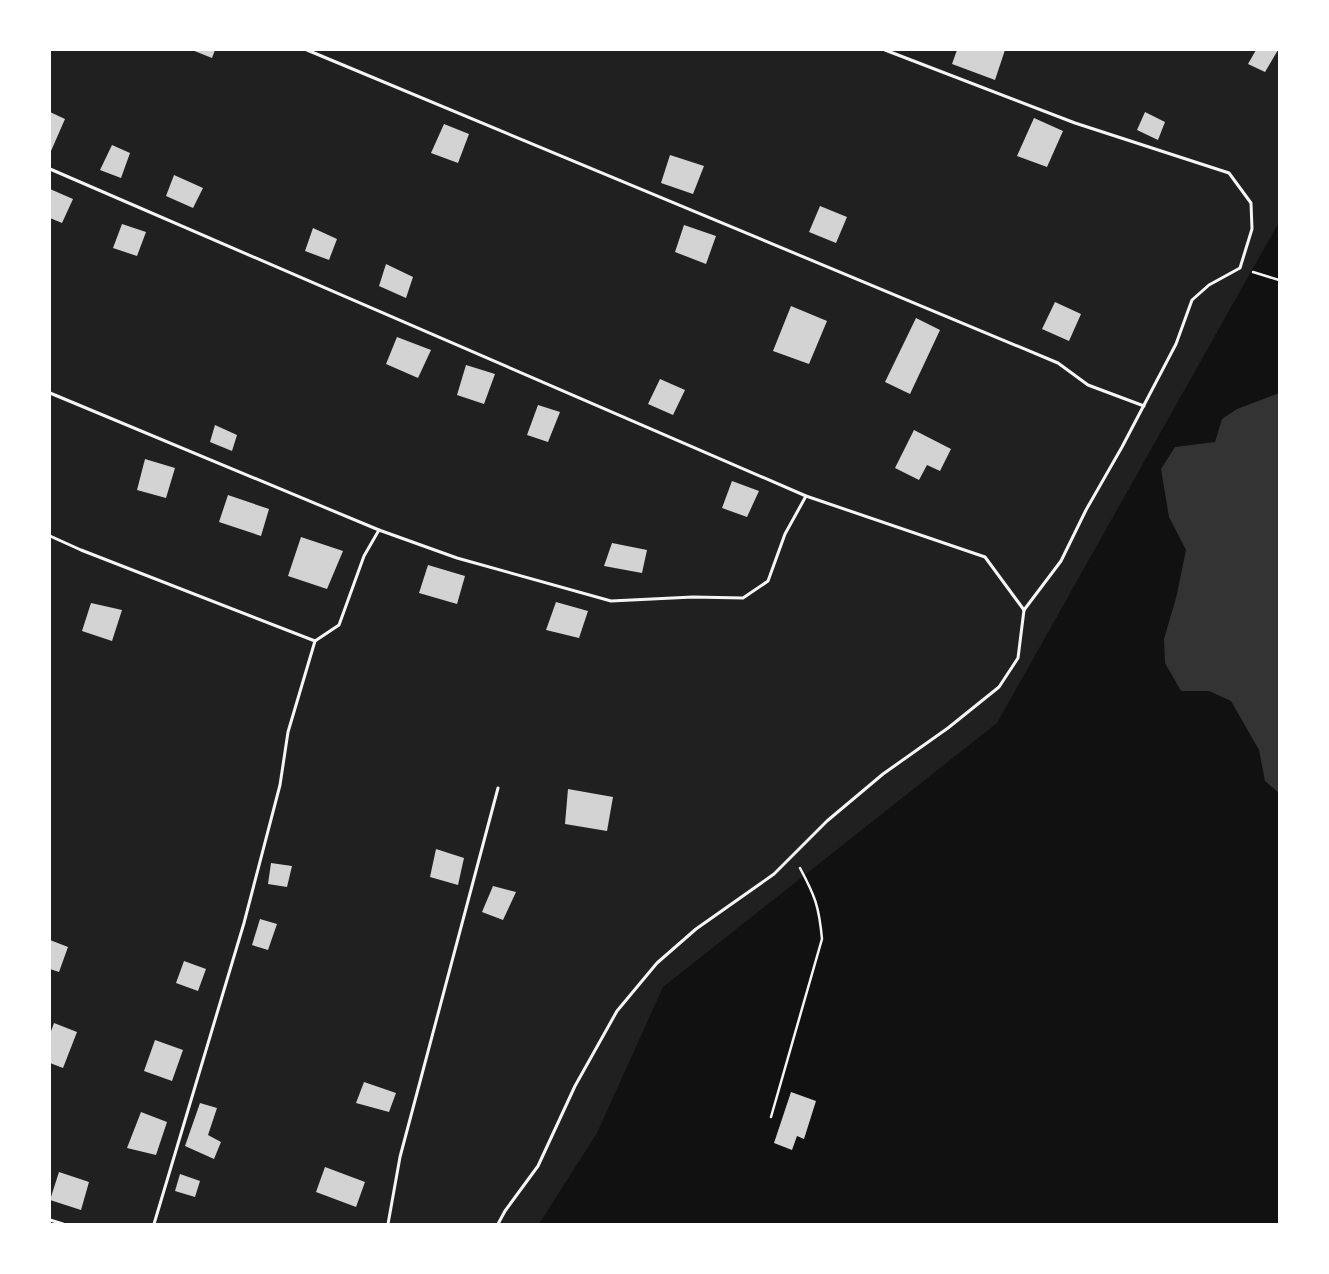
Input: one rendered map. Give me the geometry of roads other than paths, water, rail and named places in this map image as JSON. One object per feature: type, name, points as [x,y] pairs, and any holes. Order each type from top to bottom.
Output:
[{"type":"lane","points":[[307,50],[1051,360],[1058,363],[1088,385],[1144,406]]},
{"type":"lane","points":[[498,1224],[505,1211],[538,1166],[575,1086],[617,1011],[657,963],[696,929],[774,874],[827,821],[883,774],[948,728],[999,687],[1018,658],[1024,610],[1061,561],[1086,510],[1144,406],[1176,344],[1192,300],[1209,285],[1240,268],[1252,229],[1251,203],[1229,173],[1075,123],[885,50]]},
{"type":"lane","points":[[50,169],[806,496],[985,557],[1024,610]]},
{"type":"lane","points":[[50,393],[379,530],[457,558],[611,600],[693,597],[743,598],[768,581],[785,534],[806,496]]},
{"type":"lane","points":[[154,1224],[244,922],[280,785],[288,732],[315,642],[339,625],[364,556],[379,530]]},
{"type":"lane","points":[[50,536],[81,550],[315,642]]},
{"type":"lane","points":[[388,1224],[400,1157],[498,788]]},
{"type":"lane","points":[[50,1220],[63,1224]]}]
